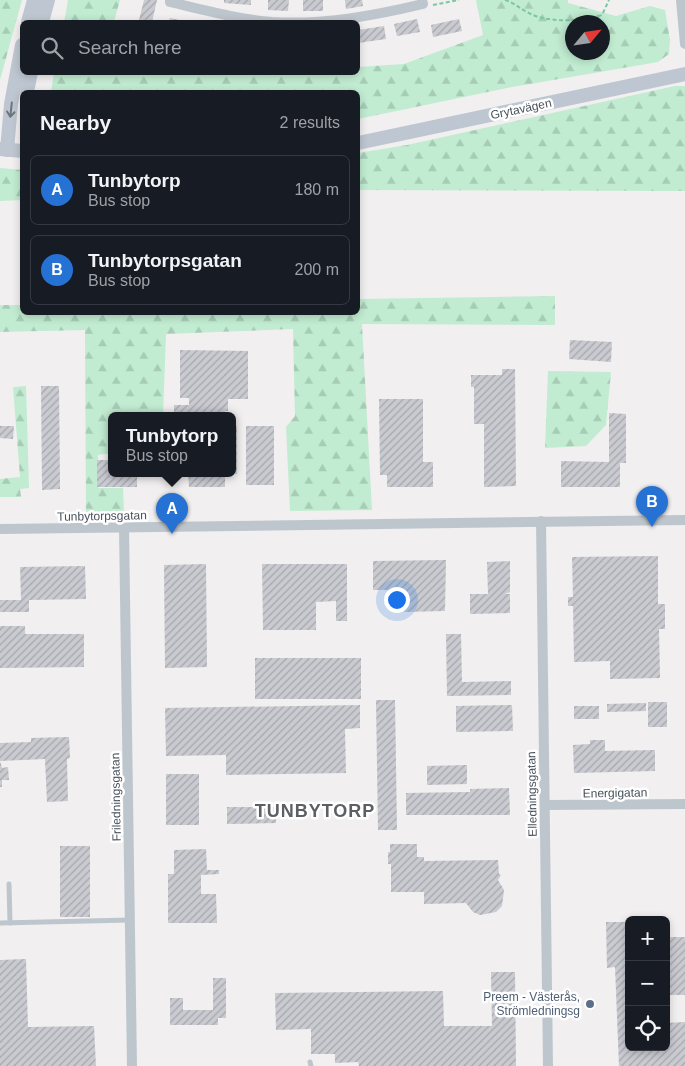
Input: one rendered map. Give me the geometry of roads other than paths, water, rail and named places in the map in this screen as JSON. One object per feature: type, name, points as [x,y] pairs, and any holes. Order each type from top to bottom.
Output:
[{"type":"street","points":[[29,20],[34,0]]},
{"type":"street","points":[[43,20],[48,0]]},
{"type":"street","points":[[170,0],[170,2],[222,15],[257,20]]},
{"type":"street","points":[[681,0],[685,44]]},
{"type":"street","points":[[345,20],[423,2]]},
{"type":"street","points":[[20,57],[4,149],[20,151]]},
{"type":"street","name":"Grytavägen","points":[[360,142],[685,74]]},
{"type":"street","points":[[27,90],[30,75]]},
{"type":"street","name":"Tunbytorpsgatan","points":[[0,529],[685,520]]},
{"type":"street","name":"Elledningsgatan","points":[[541,521],[548,1066]]},
{"type":"street","name":"Friledningsgatan","points":[[124,528],[132,1066]]},
{"type":"street","name":"Energigatan","points":[[545,805],[685,804]]},
{"type":"lane","points":[[9,884],[10,923]]},
{"type":"lane","points":[[0,923],[130,920]]},
{"type":"place","name":"Tunbytorpsgatan","points":[[652,527]]},
{"type":"place","name":"Tunbytorp","points":[[172,534]]},
{"type":"place","name":"Preem - Västerås, Strömledningsg","points":[[590,1004]]},
{"type":"district","name":"TUNBYTORP","points":[[315,811]]}]
